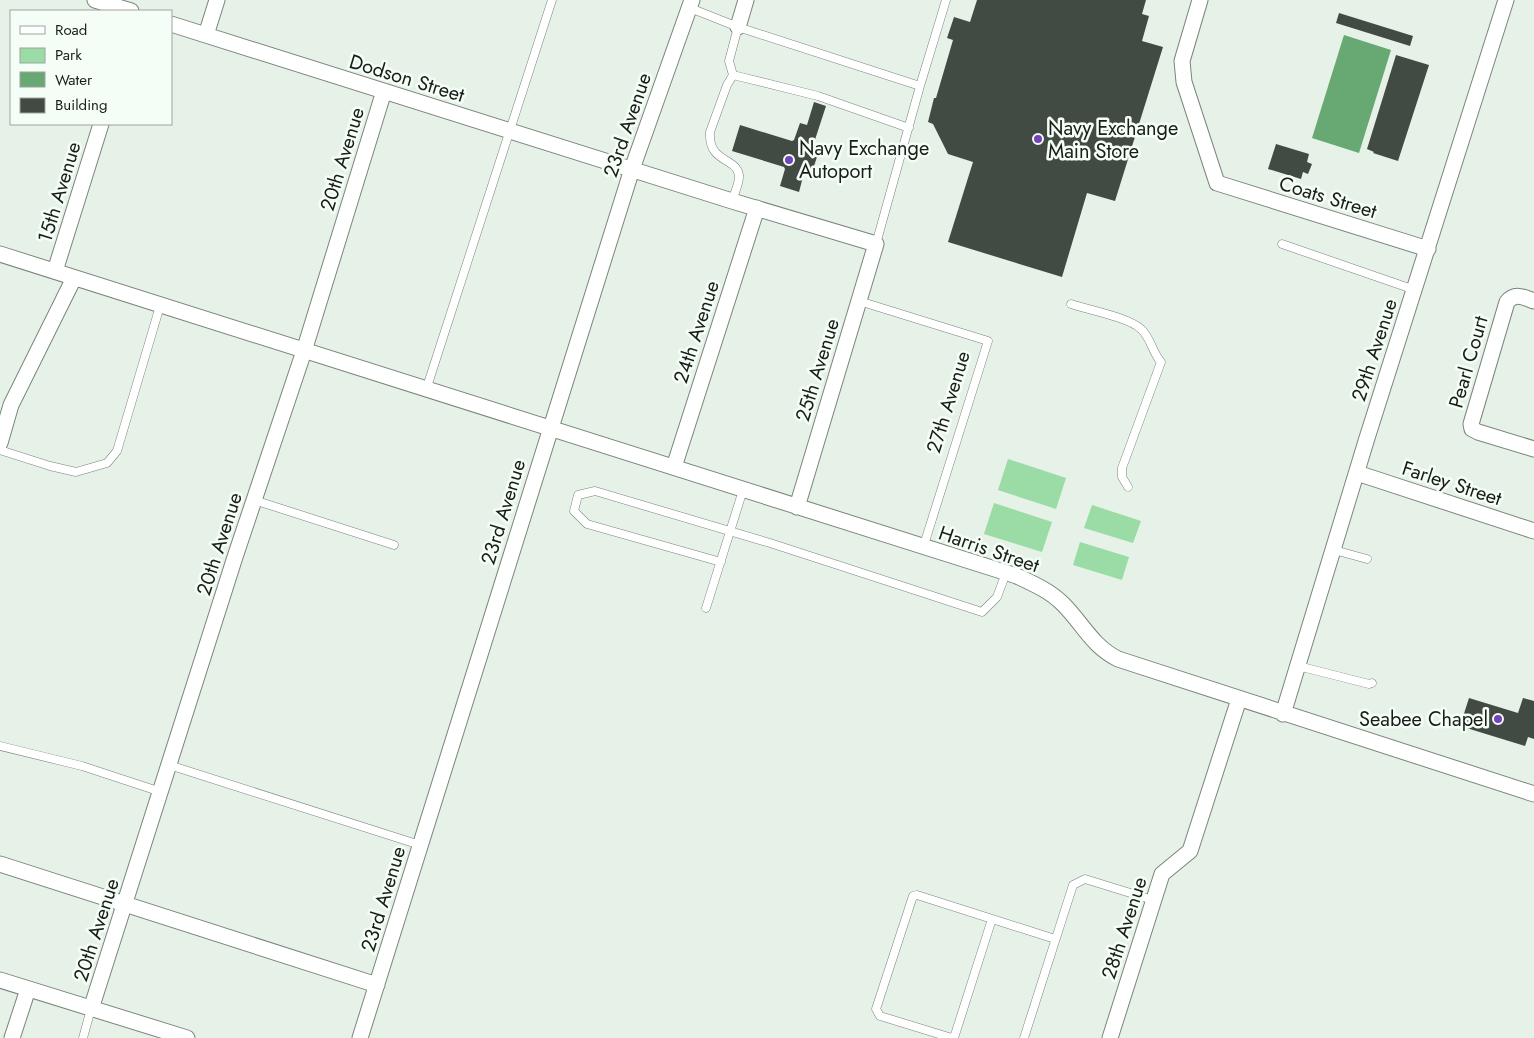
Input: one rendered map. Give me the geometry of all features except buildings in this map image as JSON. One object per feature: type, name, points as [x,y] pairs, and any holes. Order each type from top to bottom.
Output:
[{"type":"street","points":[[95,0],[128,10]]},
{"type":"street","points":[[206,34],[217,0]]},
{"type":"street","points":[[738,28],[746,0]]},
{"type":"street","name":"Coats Street","points":[[1200,0],[1182,61],[1184,82],[1217,184],[1428,249]]},
{"type":"street","name":"29th Avenue","points":[[1283,714],[1506,0]]},
{"type":"street","name":"23rd Avenue","points":[[360,1038],[632,168],[691,4]]},
{"type":"street","name":"Dodson Street","points":[[172,24],[732,201],[876,244]]},
{"type":"street","name":"20th Avenue","points":[[91,1008],[254,500],[304,351],[384,92]]},
{"type":"street","name":"15th Avenue","points":[[55,271],[101,125]]},
{"type":"street","name":"24th Avenue","points":[[674,467],[757,208]]},
{"type":"street","name":"25th Avenue","points":[[797,507],[876,244]]},
{"type":"street","name":"Harris Street","points":[[0,254],[1006,573],[1037,585],[1058,599],[1096,644],[1106,653],[1118,659],[1534,794]]},
{"type":"street","points":[[1,437],[12,405],[74,278]]},
{"type":"street","name":"Pearl Court","points":[[1534,301],[1516,295],[1507,302],[1471,424],[1472,429],[1478,432],[1534,449]]},
{"type":"street","name":"Farley Street","points":[[1357,473],[1534,531]]},
{"type":"street","name":"28th Avenue","points":[[1110,1038],[1153,900],[1164,871],[1190,851],[1239,699]]},
{"type":"street","points":[[0,864],[377,985]]},
{"type":"street","points":[[0,980],[188,1038]]},
{"type":"street","points":[[12,1038],[28,989]]},
{"type":"lane","points":[[426,390],[552,0]]},
{"type":"lane","points":[[876,244],[946,0]]},
{"type":"lane","points":[[691,4],[738,28],[920,86]]},
{"type":"lane","points":[[732,201],[740,176],[737,169],[719,157],[713,148],[710,132],[733,75],[728,61],[738,28]]},
{"type":"lane","points":[[733,75],[818,96],[908,128]]},
{"type":"lane","points":[[1282,244],[1415,290]]},
{"type":"lane","name":"27th Avenue","points":[[859,301],[988,341],[923,548]]},
{"type":"lane","points":[[1071,304],[1130,322],[1141,329],[1149,338],[1157,358],[1161,362],[1122,468],[1122,477],[1128,487]]},
{"type":"lane","points":[[0,450],[76,472],[106,463],[117,451],[160,306]]},
{"type":"lane","points":[[721,562],[587,524],[574,512],[578,495],[595,490],[982,612],[997,597],[1006,573]]},
{"type":"lane","points":[[706,608],[744,490]]},
{"type":"lane","points":[[254,500],[394,545]]},
{"type":"lane","points":[[1334,550],[1367,559]]},
{"type":"lane","points":[[1298,666],[1369,684],[1372,683]]},
{"type":"lane","points":[[0,746],[82,766],[161,792]]},
{"type":"lane","points":[[169,765],[420,845]]},
{"type":"lane","points":[[1024,1038],[1070,889],[1073,885],[1085,879],[1153,900]]},
{"type":"lane","points":[[992,919],[953,1038],[880,1016],[876,1009],[910,900],[913,896],[917,895],[1055,939]]},
{"type":"lane","points":[[83,1038],[91,1008]]},
{"type":"green space","points":[[1008,459],[1066,478],[1056,509],[998,490]]},
{"type":"green space","points":[[994,503],[1052,522],[1042,552],[984,534]]},
{"type":"green space","points":[[1092,505],[1141,521],[1133,543],[1084,528]]},
{"type":"green space","points":[[1080,542],[1129,557],[1122,580],[1073,565]]},
{"type":"water","points":[[1344,35],[1391,50],[1359,153],[1312,138]]},
{"type":"place","name":"Navy Exchange Main Store","points":[[1038,139]]},
{"type":"place","name":"Navy Exchange Autoport","points":[[789,160]]},
{"type":"place","name":"Seabee Chapel","points":[[1498,719]]}]
